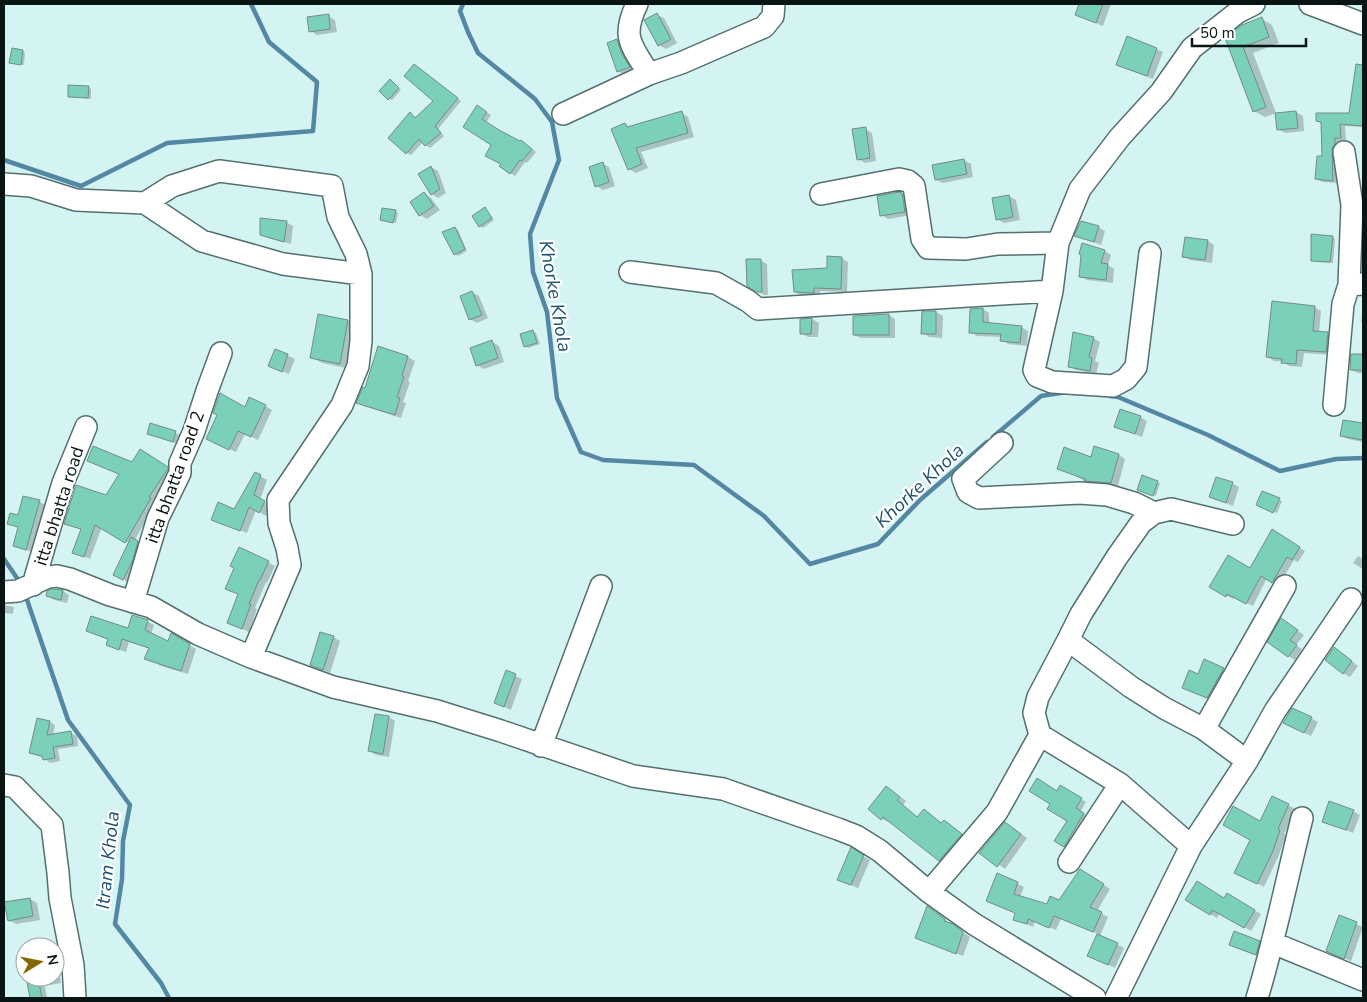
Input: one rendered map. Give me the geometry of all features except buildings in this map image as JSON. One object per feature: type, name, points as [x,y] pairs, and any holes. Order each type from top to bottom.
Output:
[{"type":"street","points":[[637,4],[630,18],[628,36],[649,74]]},
{"type":"street","points":[[563,114],[649,74],[681,63],[764,27],[773,16],[774,4]]},
{"type":"street","points":[[1150,253],[1136,367],[1126,379],[1113,386],[1052,382],[1037,376],[1034,370],[1052,291],[1058,243],[1080,189],[1120,137],[1161,92],[1192,48],[1238,12],[1254,4]]},
{"type":"street","points":[[1310,4],[1363,24]]},
{"type":"street","points":[[1334,405],[1343,304],[1356,284],[1352,205],[1344,152]]},
{"type":"street","points":[[145,203],[172,186],[218,171],[332,186],[338,217],[356,254],[361,274],[361,341],[358,366],[342,405],[278,500],[280,523],[288,548],[290,565],[251,657]]},
{"type":"street","points":[[821,194],[899,179],[908,181],[914,186],[922,238],[928,248],[966,250],[998,244],[1058,243]]},
{"type":"street","points":[[4,184],[31,186],[76,200],[145,203],[202,241],[283,264],[361,274]]},
{"type":"street","points":[[630,272],[716,283],[748,301],[758,310],[1052,291]]},
{"type":"street","name":"itta bhatta road 2","points":[[133,602],[158,518],[180,473],[180,463],[194,431],[206,391],[221,353]]},
{"type":"street","name":"itta bhatta road","points":[[18,589],[86,427]]},
{"type":"street","points":[[1002,443],[963,479],[968,492],[979,498],[1080,493],[1107,495],[1134,503],[1154,513]]},
{"type":"street","points":[[1191,846],[1120,784],[1040,735],[1034,713],[1038,697],[1081,614],[1141,523],[1154,513],[1171,509],[1233,524]]},
{"type":"street","points":[[18,589],[48,577],[57,576],[70,579],[110,595],[151,607],[198,634],[251,657],[333,687],[437,711],[633,776],[723,789],[838,829],[856,836],[880,851],[929,892],[974,924],[1088,997]]},
{"type":"street","points":[[542,746],[601,586]]},
{"type":"street","points":[[1204,729],[1286,586]]},
{"type":"street","points":[[1116,998],[1191,846],[1247,761],[1275,711],[1352,599]]},
{"type":"street","points":[[1068,640],[1131,687],[1164,708],[1204,729],[1247,761]]},
{"type":"street","points":[[929,892],[997,812],[1040,735]]},
{"type":"street","points":[[1069,862],[1120,784]]},
{"type":"street","points":[[4,785],[15,787],[52,825],[60,898],[73,965],[75,998]]},
{"type":"street","points":[[1257,998],[1273,942],[1302,818]]},
{"type":"street","points":[[1273,942],[1363,980]]},
{"type":"waterway","name":"Khorke Khola","points":[[4,160],[81,186],[167,143],[313,131],[317,82],[269,42],[251,4]]},
{"type":"waterway","name":"Khorke Khola","points":[[463,4],[460,11],[478,53],[535,99],[552,122],[559,160],[530,234],[533,272],[547,312],[557,398],[581,452],[603,460],[694,465],[764,516],[810,564],[878,544],[920,500],[987,442]]},
{"type":"waterway","name":"Khorke Khola","points":[[993,437],[1041,396],[1067,392]]},
{"type":"waterway","name":"Khorke Khola","points":[[1110,396],[1118,397],[1208,435],[1280,471],[1336,459],[1363,458]]},
{"type":"waterway","name":"Itram Khola","points":[[4,559],[21,584]]},
{"type":"waterway","name":"Itram Khola","points":[[25,594],[68,720],[130,805],[123,841],[122,879],[115,924],[161,983],[169,998]]}]
